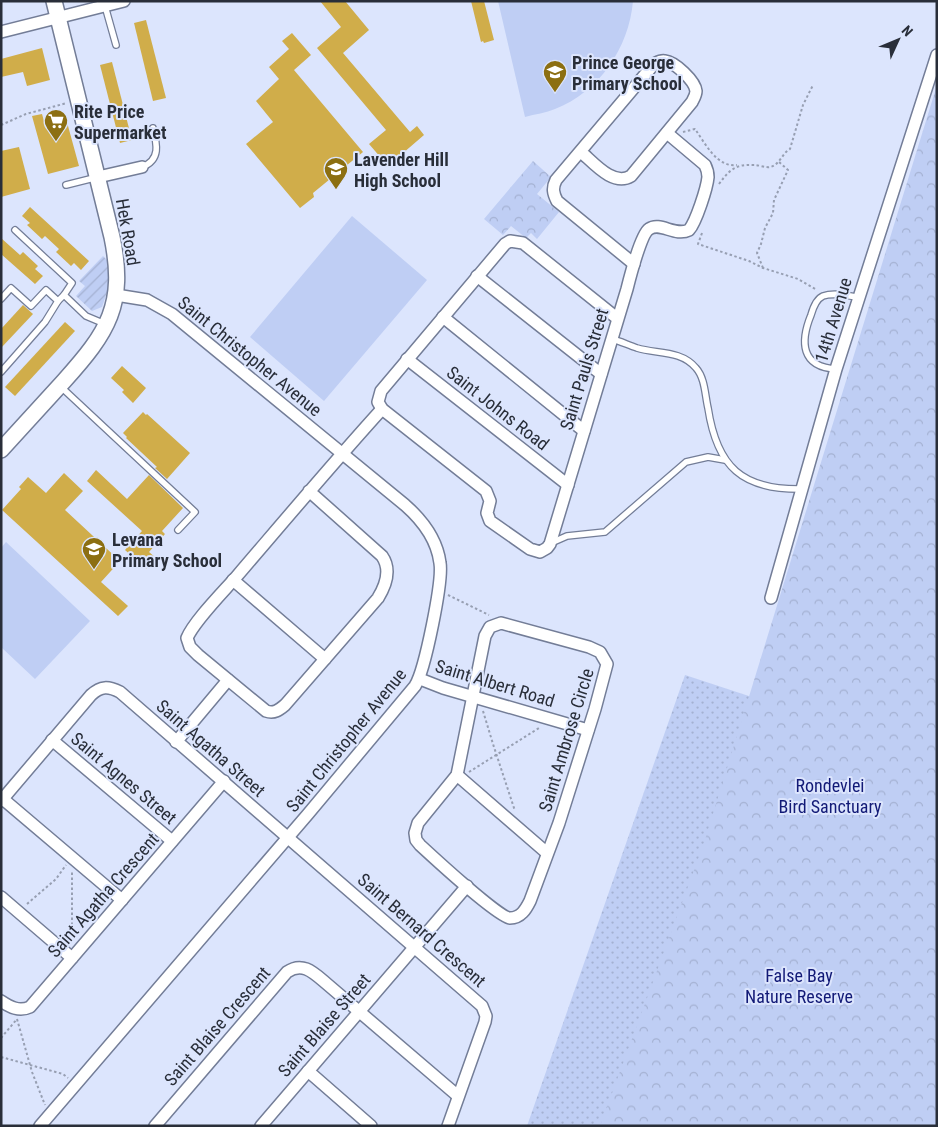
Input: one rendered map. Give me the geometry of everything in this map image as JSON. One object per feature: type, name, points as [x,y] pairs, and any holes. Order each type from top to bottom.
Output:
[{"type":"street","name":"Hek Road","points":[[1,450],[88,354],[107,325],[116,295],[116,259],[98,177],[54,1]]},
{"type":"street","points":[[1,32],[124,1]]},
{"type":"street","name":"14th Avenue","points":[[771,598],[858,297],[937,55]]},
{"type":"street","points":[[581,152],[612,177],[626,179],[692,102],[696,90],[689,78],[671,63],[662,61],[650,67],[554,185],[553,192],[557,201],[634,264]]},
{"type":"street","name":"Saint Pauls Street","points":[[550,544],[645,233],[648,229],[657,226],[684,233],[693,226],[708,178],[705,165],[667,133]]},
{"type":"street","name":"Hek Road","points":[[98,177],[142,167]]},
{"type":"street","points":[[550,544],[544,550],[535,551],[490,521],[487,513],[490,501],[486,491],[382,409],[378,402],[379,394],[477,276],[505,244],[510,241],[523,243],[618,319]]},
{"type":"street","points":[[477,276],[601,374]]},
{"type":"street","name":"Saint Christopher Avenue","points":[[43,1122],[288,838],[420,678],[427,652],[440,573],[440,563],[434,543],[422,522],[412,510],[164,308],[147,300],[116,295]]},
{"type":"street","points":[[443,317],[584,431]]},
{"type":"street","name":"Saint Johns Road","points":[[407,359],[568,485]]},
{"type":"street","points":[[309,491],[374,548],[386,562],[387,574],[383,590],[326,659],[285,705],[274,712],[266,711],[198,656],[190,647],[187,638],[193,628],[233,580],[309,491],[382,409]]},
{"type":"street","points":[[233,580],[326,659]]},
{"type":"street","name":"Saint Ambrose Circle","points":[[501,624],[589,647],[600,652],[607,664],[606,673],[588,730],[527,908],[523,913],[514,918],[504,916],[420,846],[416,840],[415,833],[418,823],[459,776],[478,698],[487,631],[490,626],[501,624]]},
{"type":"street","name":"Saint Albert Road","points":[[420,678],[478,698],[588,730]]},
{"type":"street","points":[[176,742],[228,680]]},
{"type":"street","name":"Saint Agatha Street","points":[[52,740],[91,695],[97,690],[108,687],[120,692],[288,838]]},
{"type":"street","points":[[52,740],[2,800],[122,900]]},
{"type":"street","name":"Saint Agnes Street","points":[[52,740],[172,842]]},
{"type":"street","points":[[459,776],[547,853]]},
{"type":"street","name":"Saint Agatha Crescent","points":[[17,1014],[30,1007],[224,781]]},
{"type":"street","name":"Saint Bernard Crescent","points":[[288,838],[477,1000],[485,1010],[485,1022],[448,1126]]},
{"type":"street","points":[[415,946],[467,886]]},
{"type":"street","points":[[1,897],[72,958]]},
{"type":"street","name":"Saint Blaise Street","points":[[261,1126],[415,946]]},
{"type":"street","name":"Saint Blaise Crescent","points":[[155,1126],[274,987],[292,969],[301,966],[311,971],[458,1096]]},
{"type":"street","points":[[1,1001],[11,1007],[17,1014]]},
{"type":"street","points":[[308,1071],[371,1126]]},
{"type":"lane","points":[[105,6],[116,45]]},
{"type":"lane","points":[[142,167],[152,162],[158,150],[153,128]]},
{"type":"lane","points":[[66,185],[98,177]]},
{"type":"lane","points":[[1,372],[46,322],[72,283],[15,230]]},
{"type":"lane","points":[[1,299],[11,288],[31,306],[46,290],[58,302]]},
{"type":"lane","points":[[64,295],[86,316],[107,325]]},
{"type":"lane","points":[[836,369],[818,365],[808,357],[804,349],[805,336],[812,312],[820,298],[826,295],[858,297]]},
{"type":"lane","points":[[612,338],[636,348],[674,354],[691,363],[697,368],[701,376],[711,425],[725,460],[738,474],[750,480],[781,489],[802,489]]},
{"type":"lane","points":[[60,386],[195,512],[178,530]]},
{"type":"lane","points":[[550,544],[566,536],[604,532],[686,462],[708,457],[725,460]]},
{"type":"path","points":[[667,133],[695,129],[717,160],[732,166],[770,167],[779,162],[785,152],[790,149],[803,105],[812,85]]},
{"type":"path","points":[[1,125],[26,114],[67,103]]},
{"type":"path","points":[[763,268],[758,253],[765,228],[773,213],[774,200],[788,170],[779,162]]},
{"type":"path","points":[[717,186],[727,172],[739,165]]},
{"type":"path","points":[[704,226],[698,244],[798,279],[826,295]]},
{"type":"path","points":[[437,591],[472,606],[501,624]]},
{"type":"path","points":[[478,698],[518,820],[516,825]]},
{"type":"path","points":[[459,776],[497,756],[552,719]]},
{"type":"path","points":[[19,913],[56,879],[72,858]]},
{"type":"path","points":[[72,858],[72,958]]},
{"type":"path","points":[[1,1038],[17,1014]]},
{"type":"path","points":[[17,1014],[30,1065],[44,1104],[43,1122]]},
{"type":"path","points":[[1,1057],[63,1074],[76,1084]]},
{"type":"green space","name":"Prince George Primary School","points":[[498,1],[633,1],[625,35],[618,51],[598,80],[571,101],[552,110],[525,117]]},
{"type":"green space","name":"False Bay Nature Reserve","points":[[937,85],[937,1126],[600,1126],[704,843]]},
{"type":"green space","points":[[533,161],[551,177],[537,194],[559,212],[537,239],[531,233],[526,238],[511,226],[503,235],[484,219]]},
{"type":"green space","points":[[352,216],[427,280],[324,401],[250,337]]},
{"type":"green space","points":[[103,256],[109,262],[108,289],[102,307],[92,311],[76,296],[85,286],[79,281]]},
{"type":"green space","points":[[6,542],[90,621],[35,679],[1,647],[1,548]]},
{"type":"green space","name":"Rondevlei Bird Sanctuary","points":[[685,675],[849,729],[937,1126],[527,1126]]},
{"type":"building","points":[[320,1],[345,1],[369,30],[343,53],[410,132],[417,126],[424,135],[388,166],[369,144],[386,130],[317,48],[341,27]]},
{"type":"building","points":[[471,1],[484,1],[494,40],[481,42]]},
{"type":"building","points":[[146,20],[166,98],[153,101],[134,23]]},
{"type":"building","points":[[292,33],[311,55],[294,70],[363,152],[313,193],[314,197],[300,208],[246,144],[273,122],[256,101],[279,79],[269,67],[289,49],[282,41]]},
{"type":"building","points":[[42,48],[50,80],[27,86],[23,72],[1,77],[1,59]]},
{"type":"building","points":[[112,62],[132,140],[120,143],[100,65]]},
{"type":"building","points":[[42,114],[44,121],[65,115],[79,166],[48,174],[32,116]]},
{"type":"building","points":[[19,147],[30,189],[1,197],[1,151]]},
{"type":"building","points":[[30,207],[89,261],[81,270],[74,263],[71,266],[56,252],[59,249],[45,236],[42,239],[27,225],[30,223],[22,216]]},
{"type":"building","points":[[1,238],[20,255],[23,252],[38,266],[35,269],[43,276],[35,284],[1,254]]},
{"type":"building","points":[[23,305],[33,314],[1,348],[1,329]]},
{"type":"building","points":[[65,322],[75,331],[15,396],[5,387]]},
{"type":"building","points":[[122,366],[146,388],[133,403],[122,392],[124,390],[111,378]]},
{"type":"building","points":[[143,412],[190,453],[167,479],[123,433]]},
{"type":"building","points":[[96,470],[127,499],[149,475],[183,508],[162,531],[165,534],[149,552],[156,558],[146,569],[125,550],[142,531],[87,481]]},
{"type":"building","points":[[64,473],[83,491],[65,510],[120,561],[101,582],[128,606],[118,616],[2,510],[21,489],[19,487],[28,477],[46,493]]},
{"type":"place","name":"Prince George Primary School","points":[[555,93]]},
{"type":"place","name":"Rite Price Supermarket","points":[[56,142]]},
{"type":"place","name":"Lavender Hill High School","points":[[336,190]]},
{"type":"place","name":"Levana Primary School","points":[[94,570]]}]
